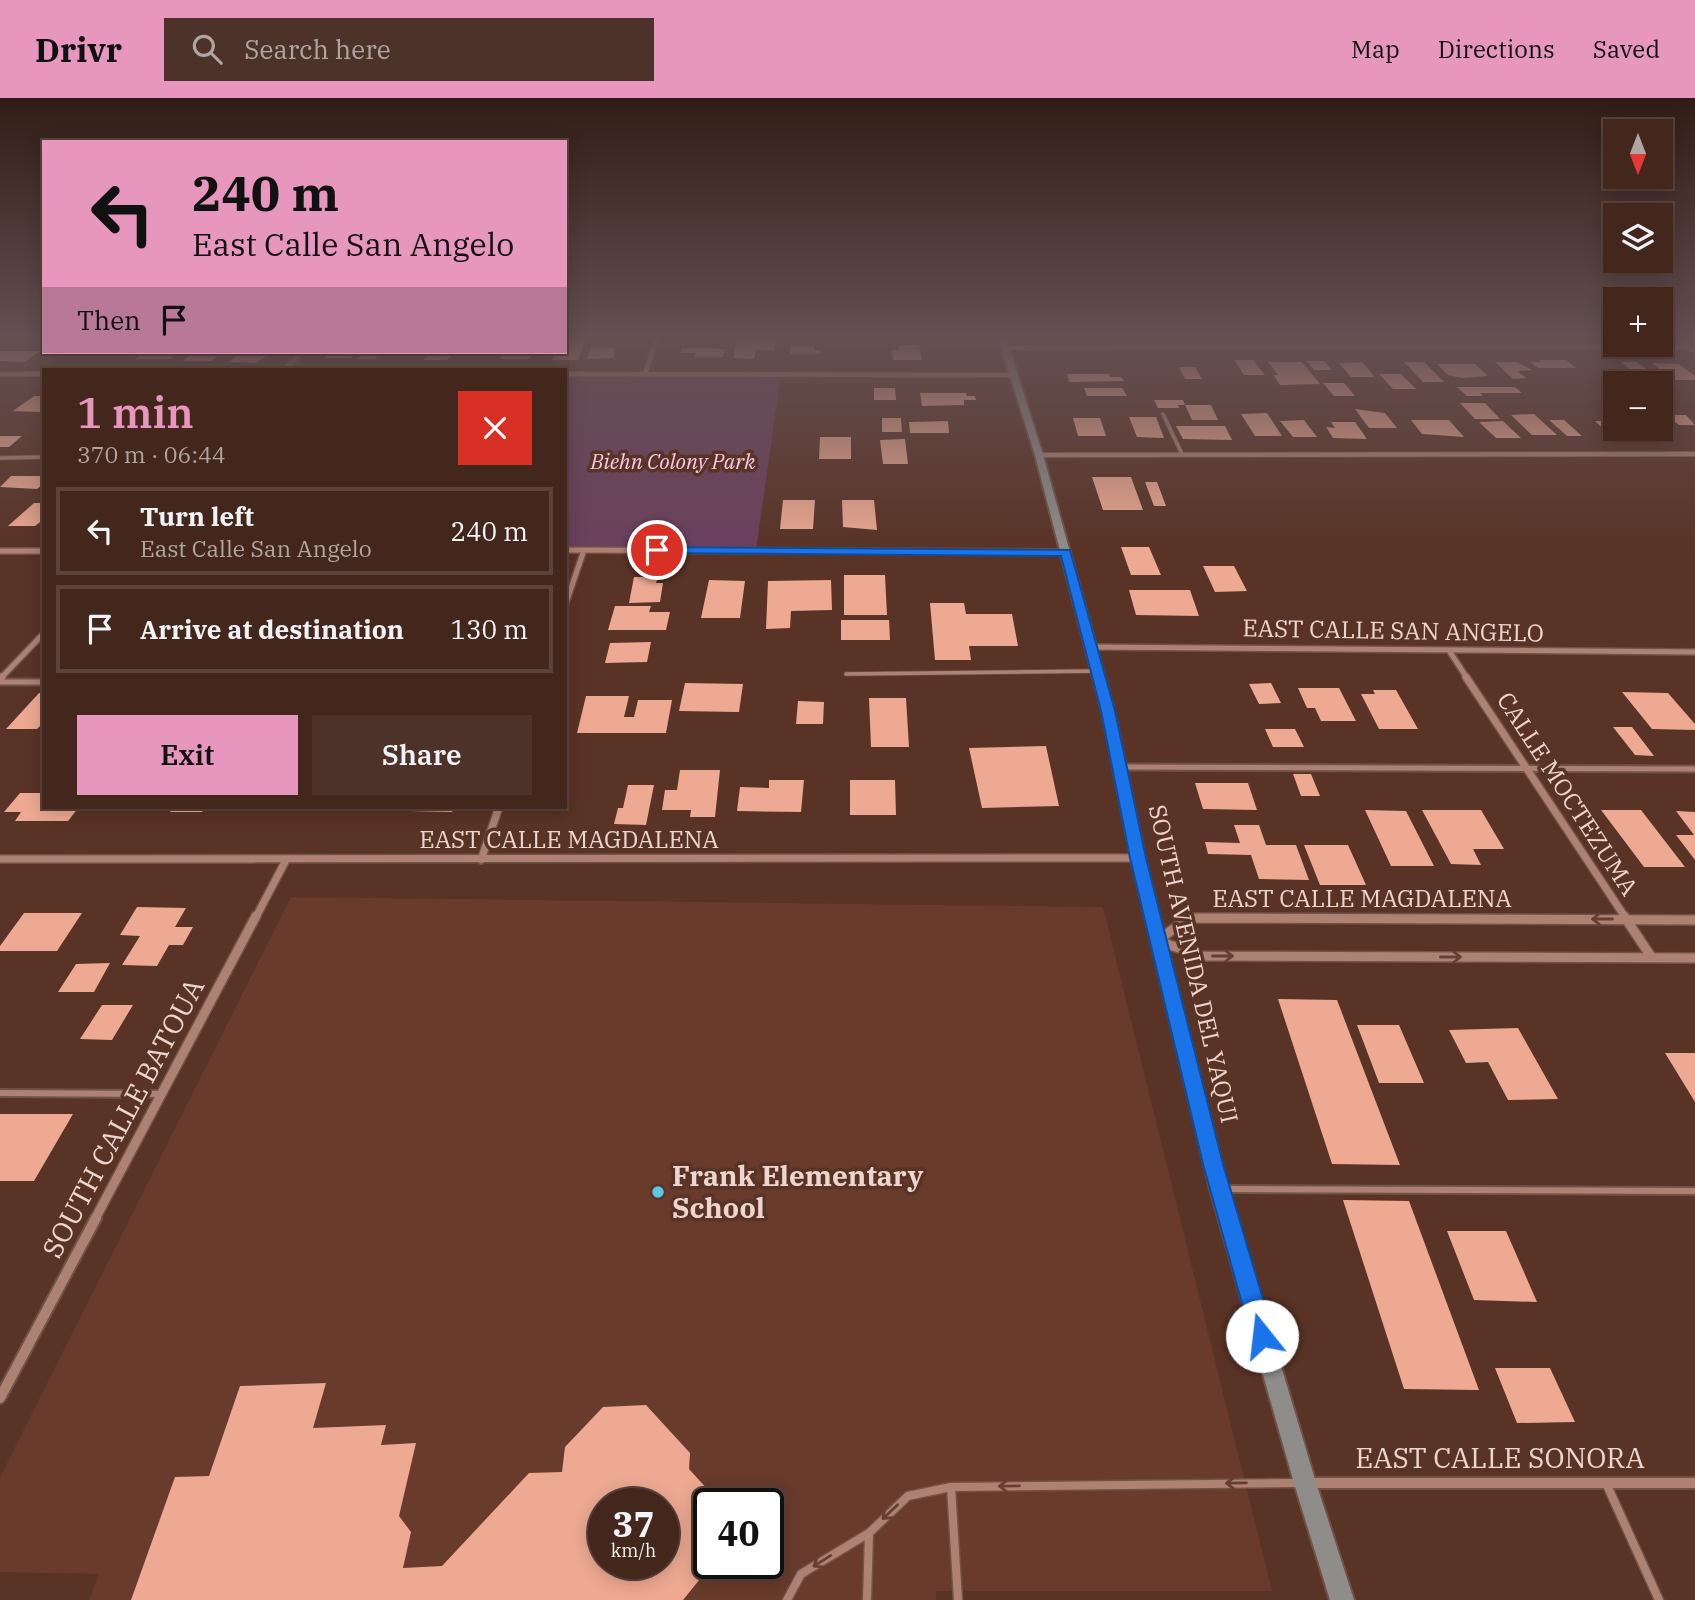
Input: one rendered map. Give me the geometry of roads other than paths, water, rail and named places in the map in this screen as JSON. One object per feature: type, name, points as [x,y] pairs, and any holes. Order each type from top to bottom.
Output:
[{"type":"street","name":"SOUTH AVENIDA DEL YAQUI","points":[[1024,408],[1066,552],[1121,767],[1138,858],[1219,1189],[1342,1600]]},
{"type":"street","points":[[1039,455],[1695,454]]},
{"type":"street","points":[[567,550],[1066,552]]},
{"type":"street","points":[[567,601],[584,550]]},
{"type":"street","points":[[0,551],[42,551]]},
{"type":"street","points":[[0,681],[42,635]]},
{"type":"street","name":"EAST CALLE SAN ANGELO","points":[[1091,648],[1695,652]]},
{"type":"street","name":"CALLE MOCTEZUMA","points":[[1450,652],[1652,958]]},
{"type":"street","points":[[481,860],[498,809]]},
{"type":"street","name":"EAST CALLE MAGDALENA","points":[[0,859],[1138,858]]},
{"type":"street","name":"SOUTH CALLE BATOUA","points":[[0,1398],[285,860]]},
{"type":"street","name":"EAST CALLE MAGDALENA","points":[[1158,941],[1189,918],[1695,920]]},
{"type":"street","points":[[1158,941],[1202,956],[1695,958]]},
{"type":"street","name":"EAST CALLE SONORA","points":[[1305,1483],[1695,1483]]},
{"type":"lane","points":[[1163,414],[1182,454]]},
{"type":"lane","points":[[0,458],[42,457]]},
{"type":"lane","points":[[846,674],[1097,671]]},
{"type":"lane","points":[[0,681],[42,682]]},
{"type":"lane","points":[[1121,767],[1695,769]]},
{"type":"lane","points":[[0,1093],[161,1094]]},
{"type":"lane","points":[[1219,1189],[1695,1191]]},
{"type":"lane","points":[[787,1600],[801,1574],[869,1533],[908,1496],[951,1487],[1305,1483]]},
{"type":"lane","points":[[1606,1483],[1659,1600]]},
{"type":"lane","points":[[951,1487],[958,1600]]},
{"type":"lane","points":[[867,1600],[869,1533]]},
{"type":"place","name":"Frank Elementary School","points":[[658,1192]]},
{"type":"park label","name":"Biehn Colony Park","points":[[673,462]]}]
